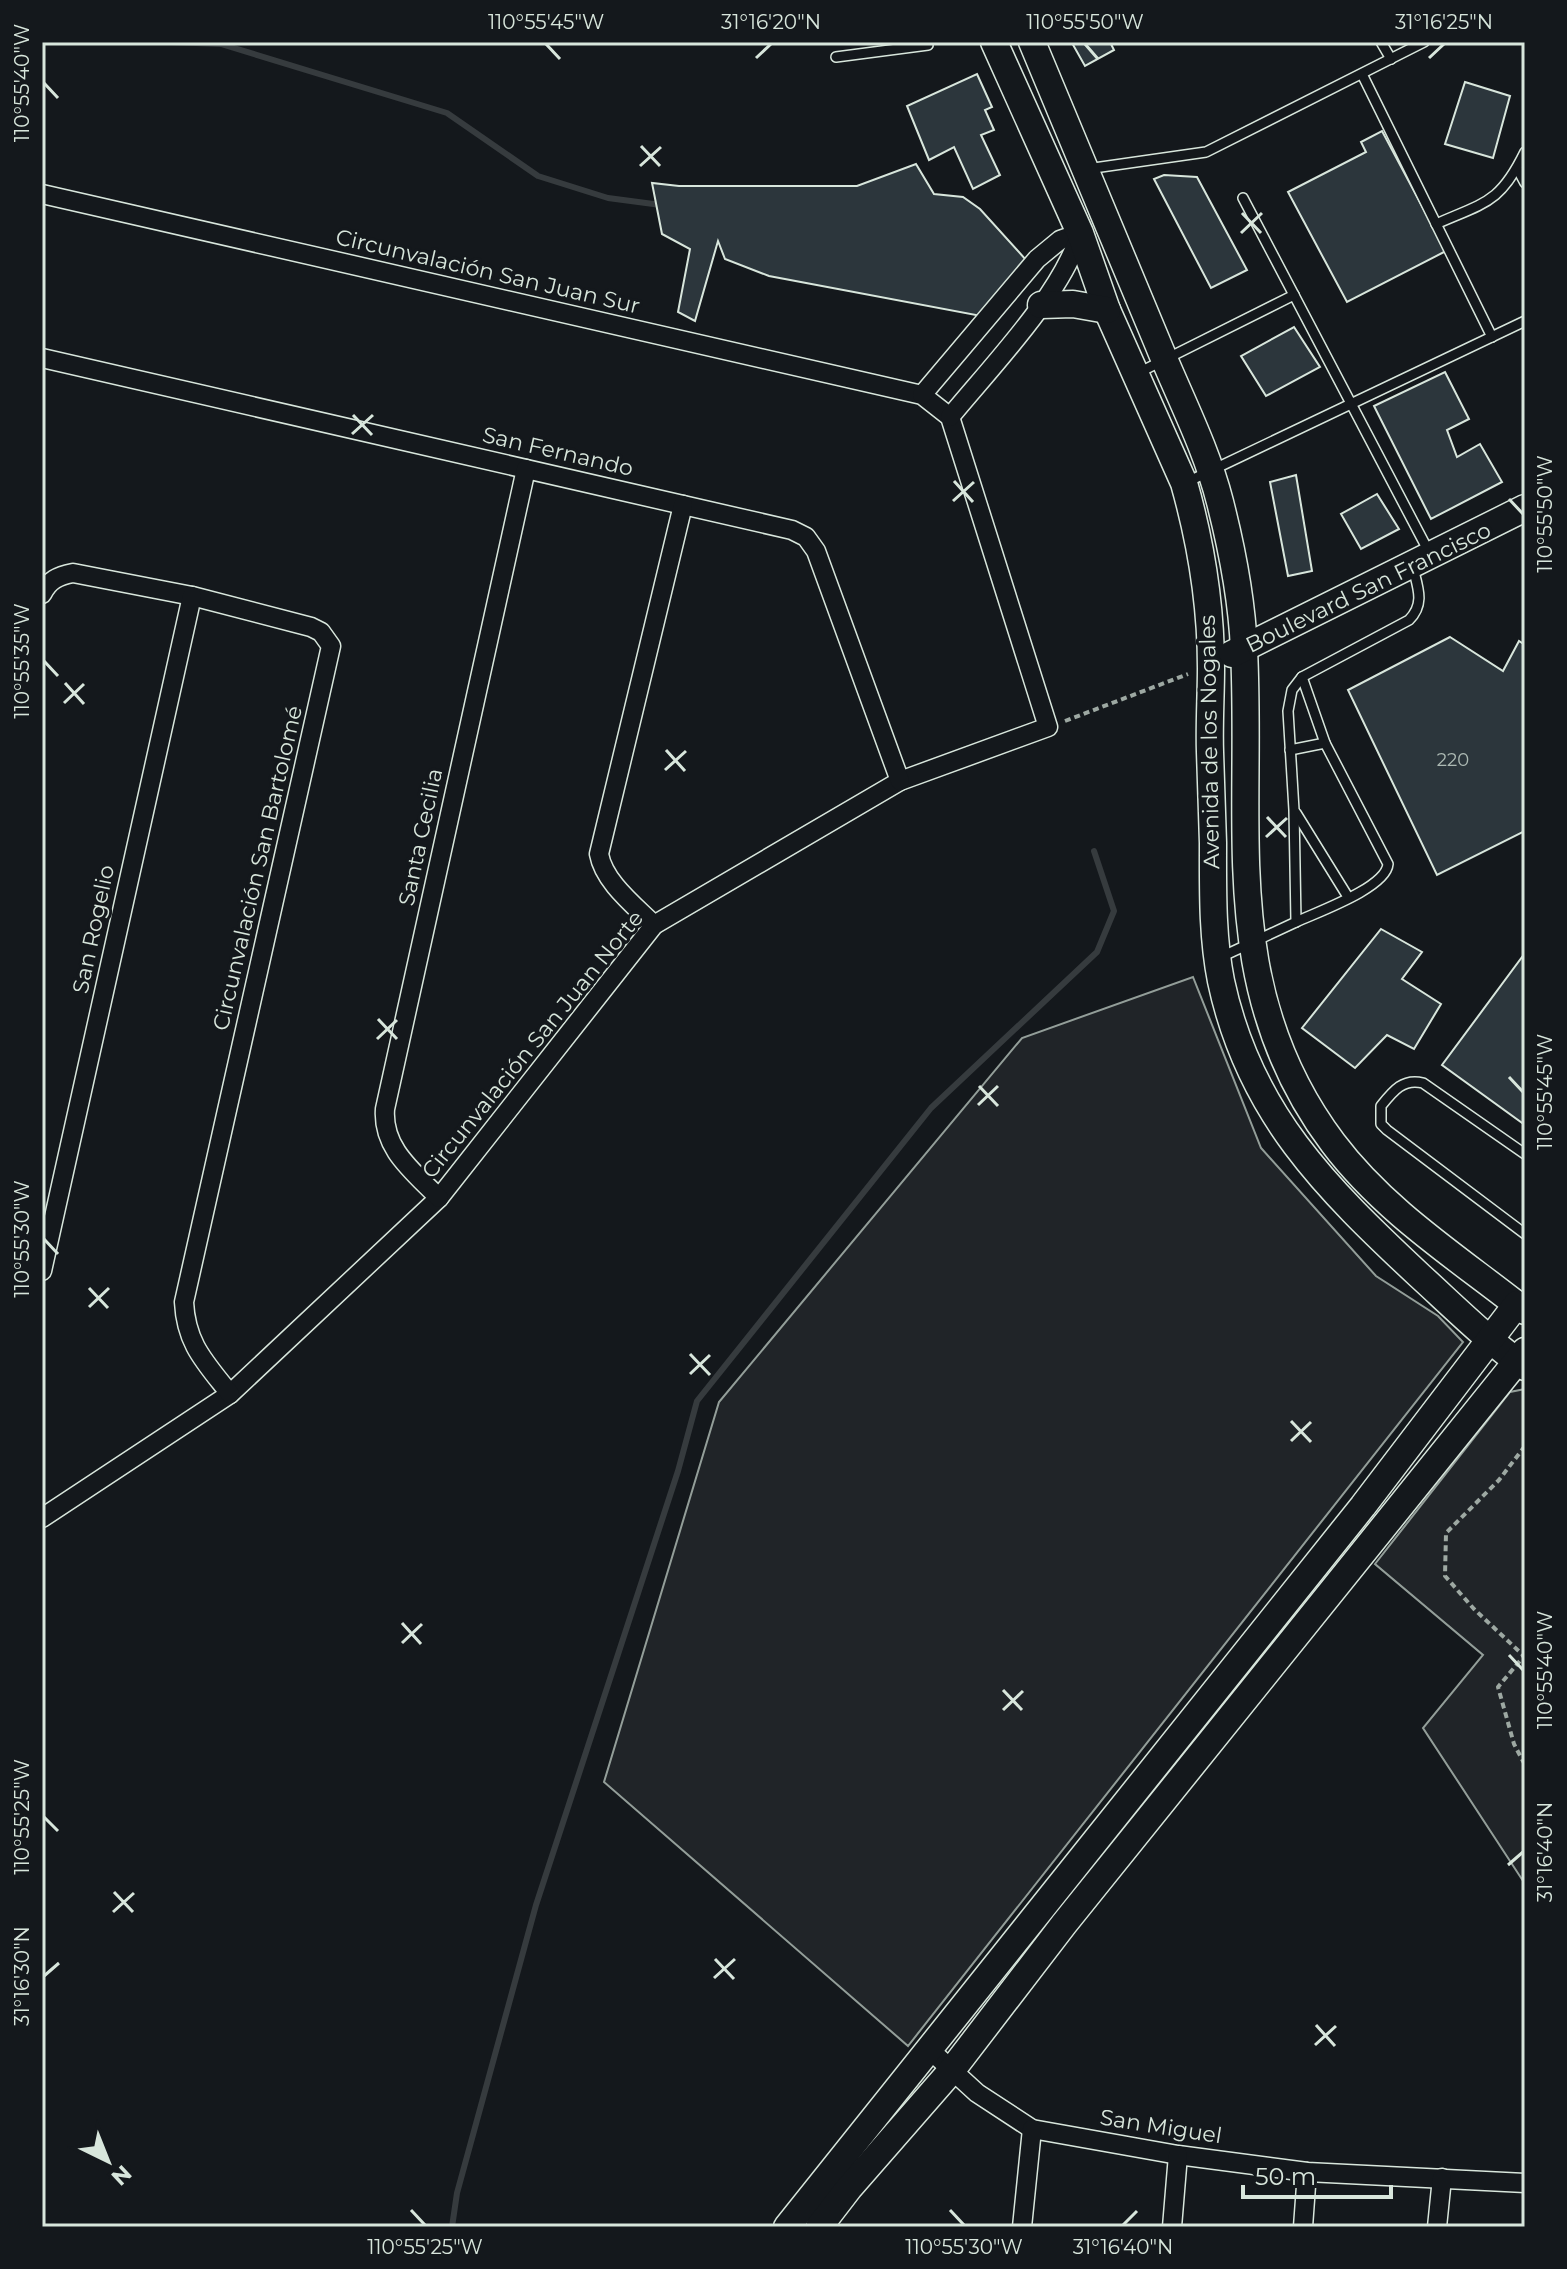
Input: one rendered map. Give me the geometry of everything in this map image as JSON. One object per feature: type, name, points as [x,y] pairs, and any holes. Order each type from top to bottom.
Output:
[{"type":"main road","name":"Avenida de los Nogales","points":[[994,42],[1080,233],[1107,310],[1184,483],[1200,546],[1211,665],[1213,898],[1218,958],[1230,1017],[1249,1070],[1274,1117],[1311,1166],[1349,1208],[1489,1340],[1522,1360]]},
{"type":"main road","name":"Avenida de los Nogales","points":[[1032,42],[1211,471],[1220,504],[1236,583],[1244,648],[1246,879],[1250,941],[1263,1000],[1283,1056],[1305,1103],[1335,1145],[1389,1205],[1521,1307]]},
{"type":"main road","points":[[1084,169],[1080,233],[1121,256]]},
{"type":"main road","points":[[1041,305],[1073,304],[1107,310]]},
{"type":"main road","name":"Boulevard San Francisco","points":[[1211,665],[1525,508]]},
{"type":"main road","points":[[787,2227],[1363,1506],[1489,1340],[1521,1307]]},
{"type":"main road","points":[[819,2227],[952,2070],[1064,1924],[1522,1360]]},
{"type":"main road","points":[[1363,1506],[1387,1523]]},
{"type":"street","name":"Circunvalación San Juan Sur","points":[[42,194],[922,395],[950,417]]},
{"type":"street","points":[[1048,727],[950,417],[1041,305],[1074,255],[1080,233]]},
{"type":"street","points":[[922,395],[1037,259],[1060,240],[1080,233]]},
{"type":"street","name":"San Fernando","points":[[42,358],[792,530],[806,537],[816,551],[900,781]]},
{"type":"street","name":"Santa Cecilia","points":[[439,1198],[392,1146],[384,1121],[385,1109],[526,469]]},
{"type":"street","points":[[654,925],[610,879],[601,866],[599,854],[683,505]]},
{"type":"street","name":"Circunvalación San Bartolomé","points":[[42,594],[46,585],[58,576],[73,573],[192,596],[311,627],[321,632],[331,646],[184,1302],[188,1332],[197,1352],[230,1394]]},
{"type":"street","name":"San Rogelio","points":[[42,1271],[192,596]]},
{"type":"street","name":"Circunvalación San Juan Norte","points":[[42,1518],[230,1394],[439,1198],[654,925],[900,781],[1048,727]]},
{"type":"street","name":"San Miguel","points":[[930,2050],[977,2093],[1032,2129],[1178,2155],[1307,2172],[1525,2183]]},
{"type":"street","points":[[1022,2227],[1032,2129]]},
{"type":"street","points":[[1172,2227],[1178,2155]]},
{"type":"street","points":[[1303,2227],[1307,2172]]},
{"type":"street","points":[[1437,2227],[1442,2178]]},
{"type":"lane","points":[[1381,42],[1391,59]]},
{"type":"lane","points":[[1084,169],[1206,152],[1424,42]]},
{"type":"lane","points":[[836,57],[931,43]]},
{"type":"lane","points":[[1362,74],[1492,337]]},
{"type":"lane","points":[[1436,224],[1494,199],[1525,152]]},
{"type":"lane","points":[[1517,168],[1525,183]]},
{"type":"lane","points":[[1243,198],[1352,404],[1422,560],[1419,608],[1409,620],[1302,677],[1292,690],[1288,711],[1296,922]]},
{"type":"lane","points":[[1135,375],[1294,295]]},
{"type":"lane","points":[[1184,483],[1525,321]]},
{"type":"lane","points":[[1218,958],[1348,897],[1380,880],[1388,870],[1388,864],[1325,743],[1302,677]]},
{"type":"lane","points":[[1290,750],[1325,743]]},
{"type":"lane","points":[[1294,810],[1348,897]]},
{"type":"lane","points":[[1525,1154],[1423,1083],[1402,1084],[1381,1106],[1381,1124],[1387,1130],[1525,1234]]},
{"type":"path","points":[[1048,727],[1211,665]]},
{"type":"path","points":[[1525,1446],[1499,1480],[1446,1533],[1445,1576],[1474,1609],[1524,1656],[1498,1687],[1514,1744],[1525,1765]]},
{"type":"shaded area","points":[[1193,977],[1261,1148],[1376,1276],[1438,1316],[1463,1342],[908,2046],[604,1782],[719,1402],[1022,1038]]},
{"type":"shaded area","points":[[1525,1389],[1525,1884],[1423,1728],[1483,1655],[1375,1564],[1510,1392]]},
{"type":"building","points":[[1110,42],[1114,50],[1085,66],[1072,43]]},
{"type":"building","points":[[977,74],[992,107],[985,110],[994,130],[981,135],[1000,175],[973,189],[954,147],[929,160],[907,106]]},
{"type":"building","points":[[1465,82],[1510,96],[1493,158],[1445,144]]},
{"type":"building","points":[[1382,131],[1446,251],[1347,302],[1288,192],[1366,152],[1361,142]]},
{"type":"building","points":[[916,164],[934,194],[963,197],[980,209],[1027,261],[981,316],[769,276],[725,259],[718,241],[695,321],[678,312],[690,249],[662,234],[652,183],[679,186],[857,186]]},
{"type":"building","points":[[1164,175],[1197,177],[1247,270],[1211,288],[1154,179]]},
{"type":"building","points":[[1294,327],[1320,367],[1266,396],[1241,356]]},
{"type":"building","points":[[1445,372],[1469,419],[1447,430],[1457,457],[1480,444],[1502,482],[1431,519],[1374,406]]},
{"type":"building","points":[[1296,475],[1312,571],[1288,576],[1270,482]]},
{"type":"building","points":[[1377,494],[1399,529],[1361,549],[1341,514]]},
{"type":"building","points":[[1450,637],[1503,671],[1519,641],[1525,645],[1525,831],[1437,875],[1348,690]]},
{"type":"building","points":[[1381,929],[1422,952],[1402,979],[1441,1004],[1414,1049],[1387,1035],[1355,1068],[1302,1028]]},
{"type":"building","points":[[1525,953],[1525,1125],[1442,1065]]},
{"type":"waterway","points":[[170,42],[221,44],[447,113],[538,176],[608,198],[661,205]]},
{"type":"waterway","points":[[452,2227],[457,2193],[536,1905],[678,1471],[697,1401],[931,1108],[1097,952],[1114,911],[1094,851]]}]
